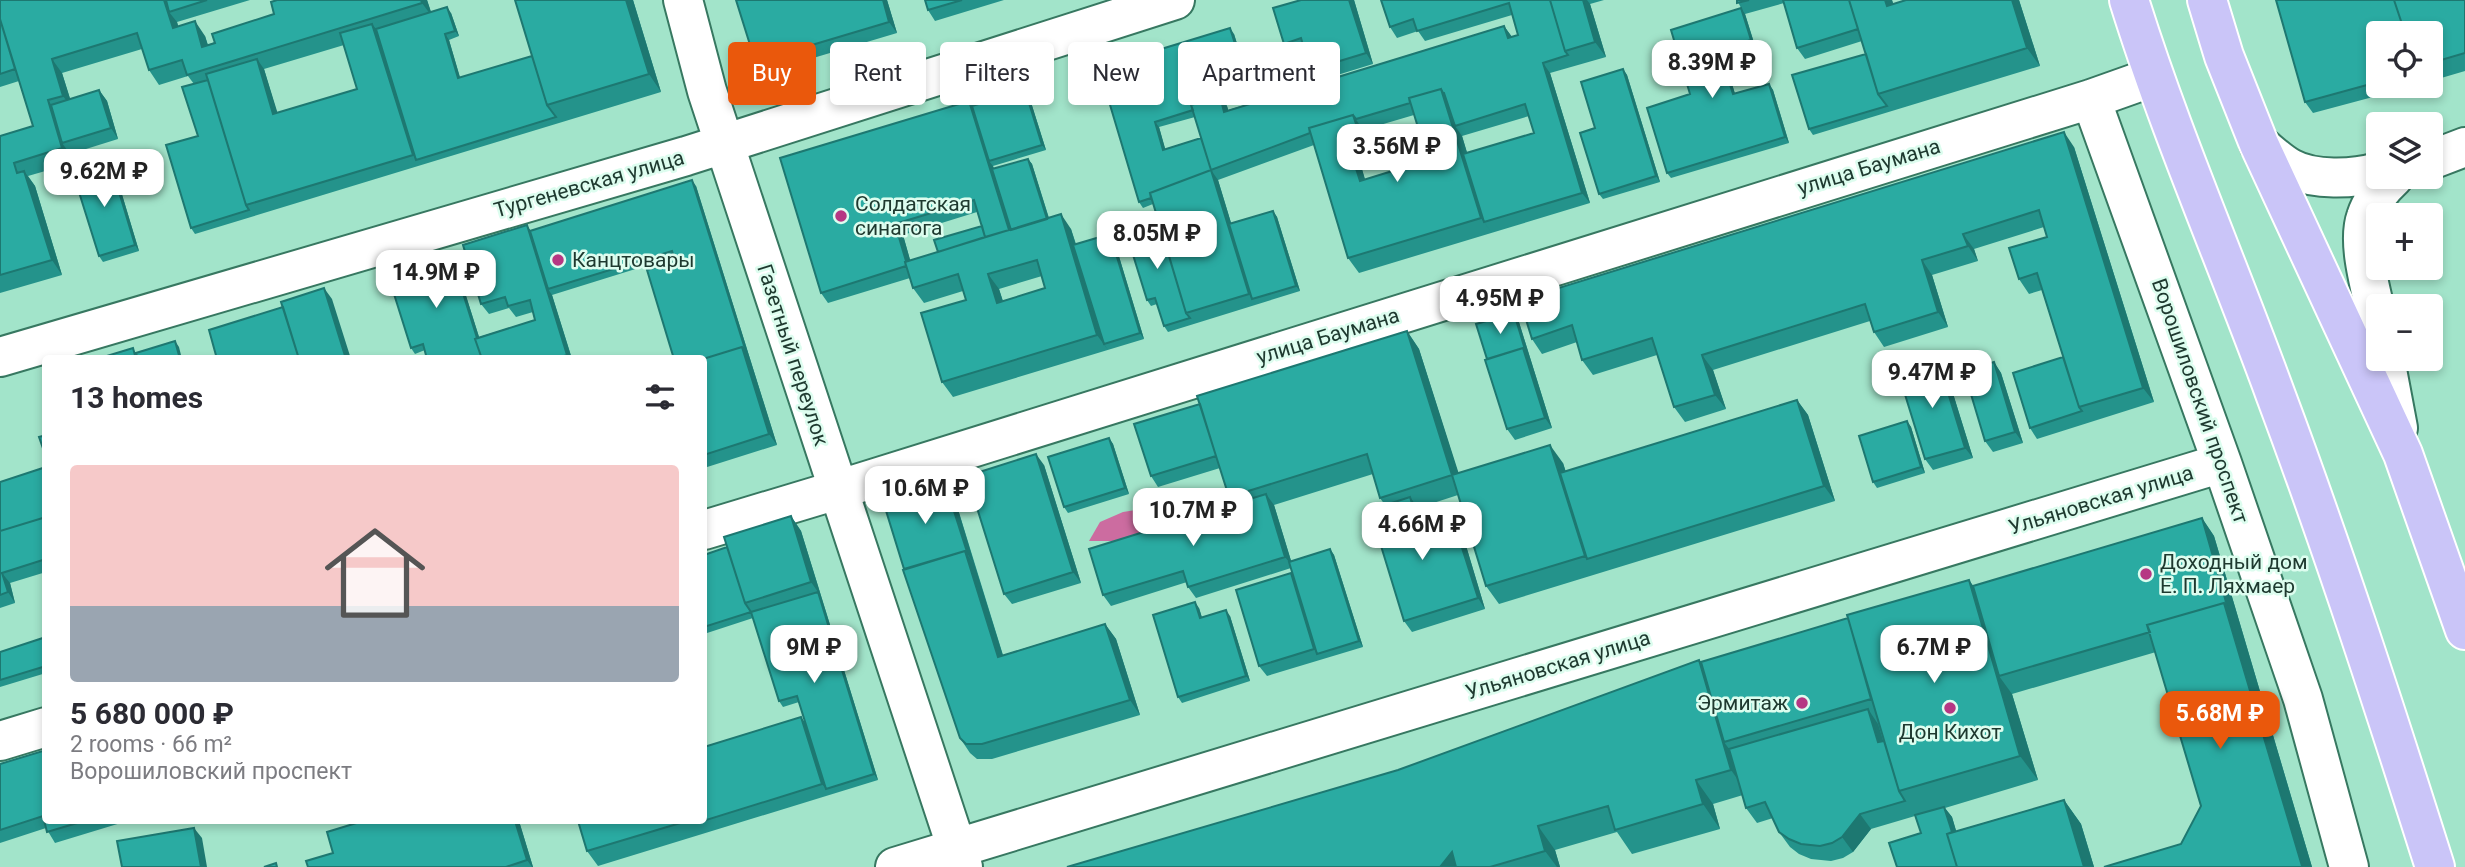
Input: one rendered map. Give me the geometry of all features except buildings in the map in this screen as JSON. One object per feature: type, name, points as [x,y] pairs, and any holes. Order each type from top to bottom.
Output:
[{"type":"main road","points":[[2129,0],[2153,77],[2277,397],[2387,717],[2435,867]]},
{"type":"main road","points":[[2207,0],[2224,56],[2259,144],[2403,454],[2465,630]]},
{"type":"street","name":"Газетный переулок","points":[[682,0],[725,144],[837,491],[960,858]]},
{"type":"street","name":"Тургеневская улица","points":[[0,358],[725,144],[1175,0]]},
{"type":"street","name":"улица Баумана","points":[[707,529],[837,491],[2091,99],[2153,77]]},
{"type":"street","name":"Ворошиловский проспект","points":[[2091,99],[2222,463],[2303,699],[2349,867]]},
{"type":"street","points":[[2259,144],[2291,169],[2332,178],[2366,175]]},
{"type":"street","points":[[2443,154],[2465,147]]},
{"type":"street","points":[[2372,294],[2363,243],[2365,217],[2383,189]]},
{"type":"street","points":[[2387,371],[2403,454]]},
{"type":"street","name":"Ульяновская улица","points":[[895,867],[960,858],[2222,463]]},
{"type":"street","points":[[0,741],[42,728]]},
{"type":"shaded area","points":[[1174,504],[1190,506],[1190,523],[1117,541],[1089,541],[1100,522],[1123,512]]},
{"type":"place","name":"Солдатская синагога","points":[[841,216]]},
{"type":"place","name":"Канцтовары","points":[[558,260]]},
{"type":"place","name":"Доходный дом Е. П. Ляхмаер","points":[[2146,574]]},
{"type":"place","name":"Эрмитаж","points":[[1802,703]]},
{"type":"place","name":"Дон Кихот","points":[[1950,708]]}]
